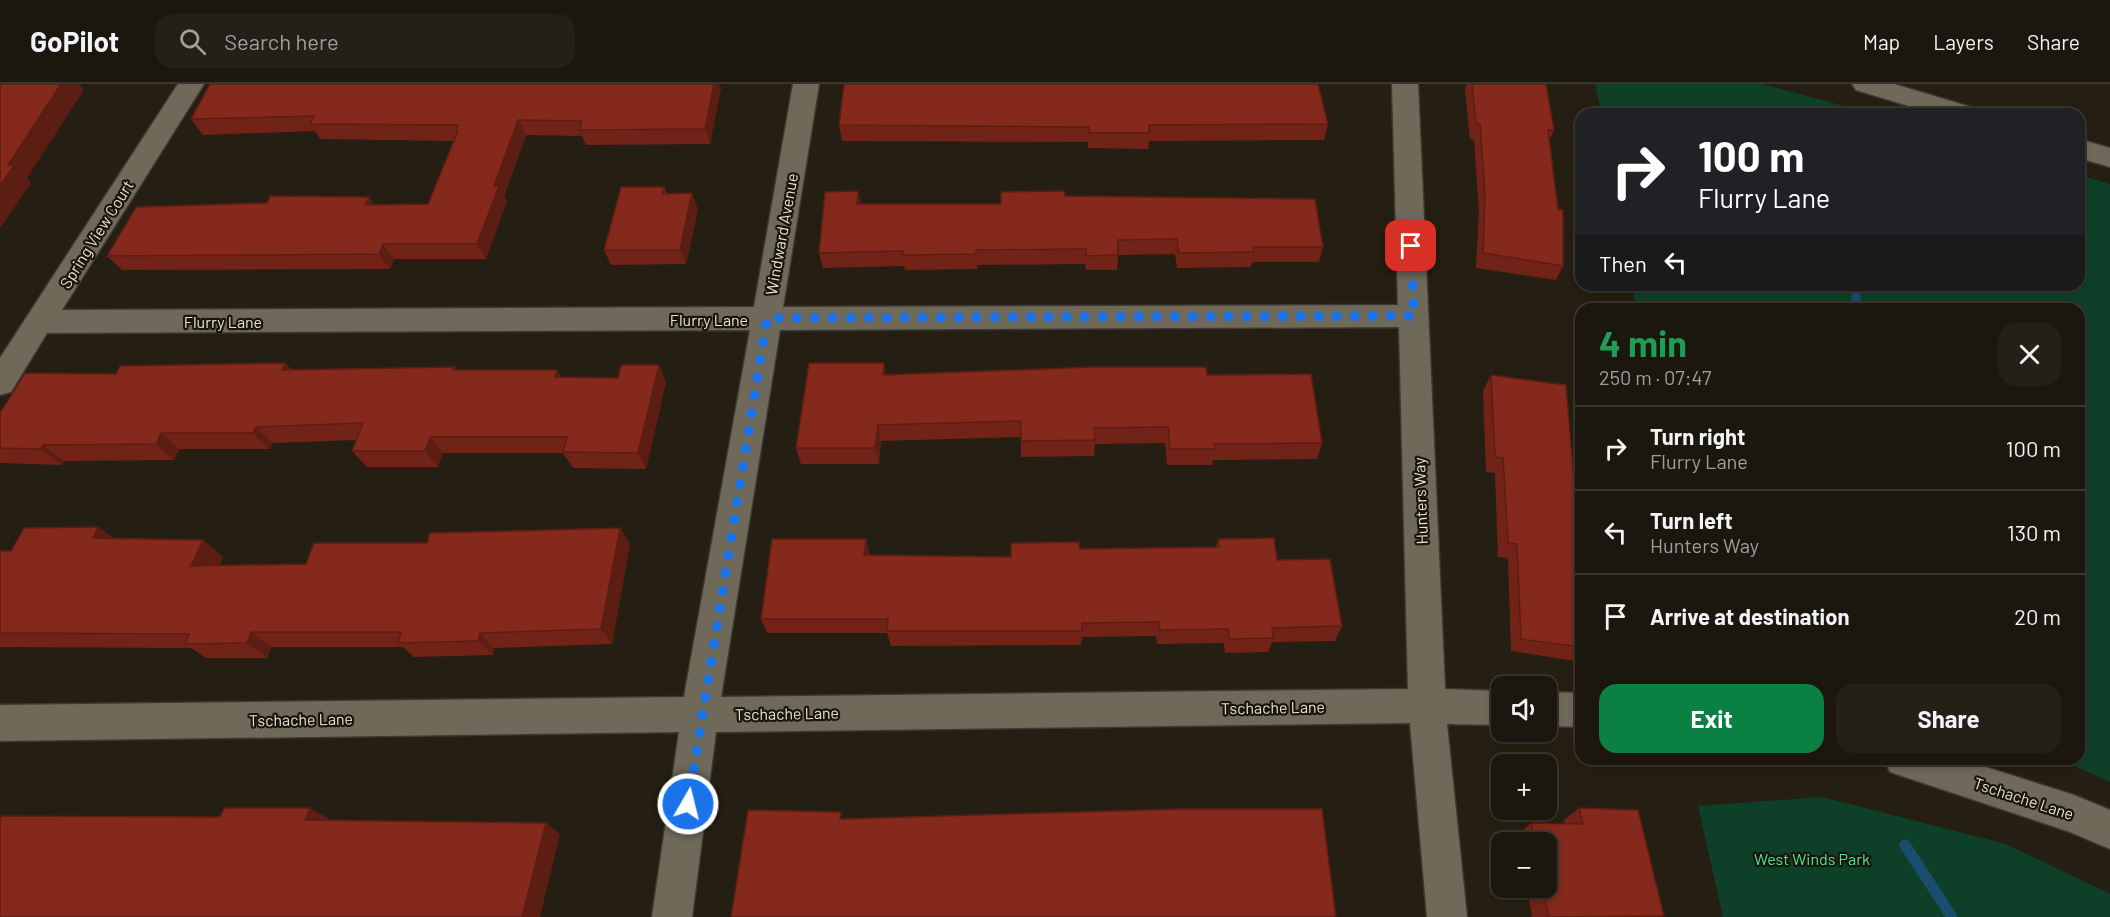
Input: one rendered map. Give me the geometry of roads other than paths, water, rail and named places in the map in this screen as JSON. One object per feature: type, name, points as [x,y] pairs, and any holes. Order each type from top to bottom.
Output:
[{"type":"street","name":"Spring View Court","points":[[0,383],[191,84]]},
{"type":"street","name":"Windward Avenue","points":[[672,917],[700,714],[806,84]]},
{"type":"street","name":"Hunters Way","points":[[1405,84],[1427,706],[1447,917]]},
{"type":"street","points":[[1865,84],[1945,108]]},
{"type":"street","points":[[2085,150],[2110,158]]},
{"type":"street","name":"Flurry Lane","points":[[40,322],[1414,316]]},
{"type":"street","name":"Tschache Lane","points":[[0,723],[1427,706],[1491,708]]},
{"type":"street","points":[[1557,709],[1575,710]]},
{"type":"street","name":"Tschache Lane","points":[[1922,765],[2074,814],[2110,830]]},
{"type":"waterway","points":[[1856,291],[1856,303]]},
{"type":"waterway","points":[[1905,845],[1952,917]]},
{"type":"park label","name":"West Winds Park","points":[[1812,858]]}]
